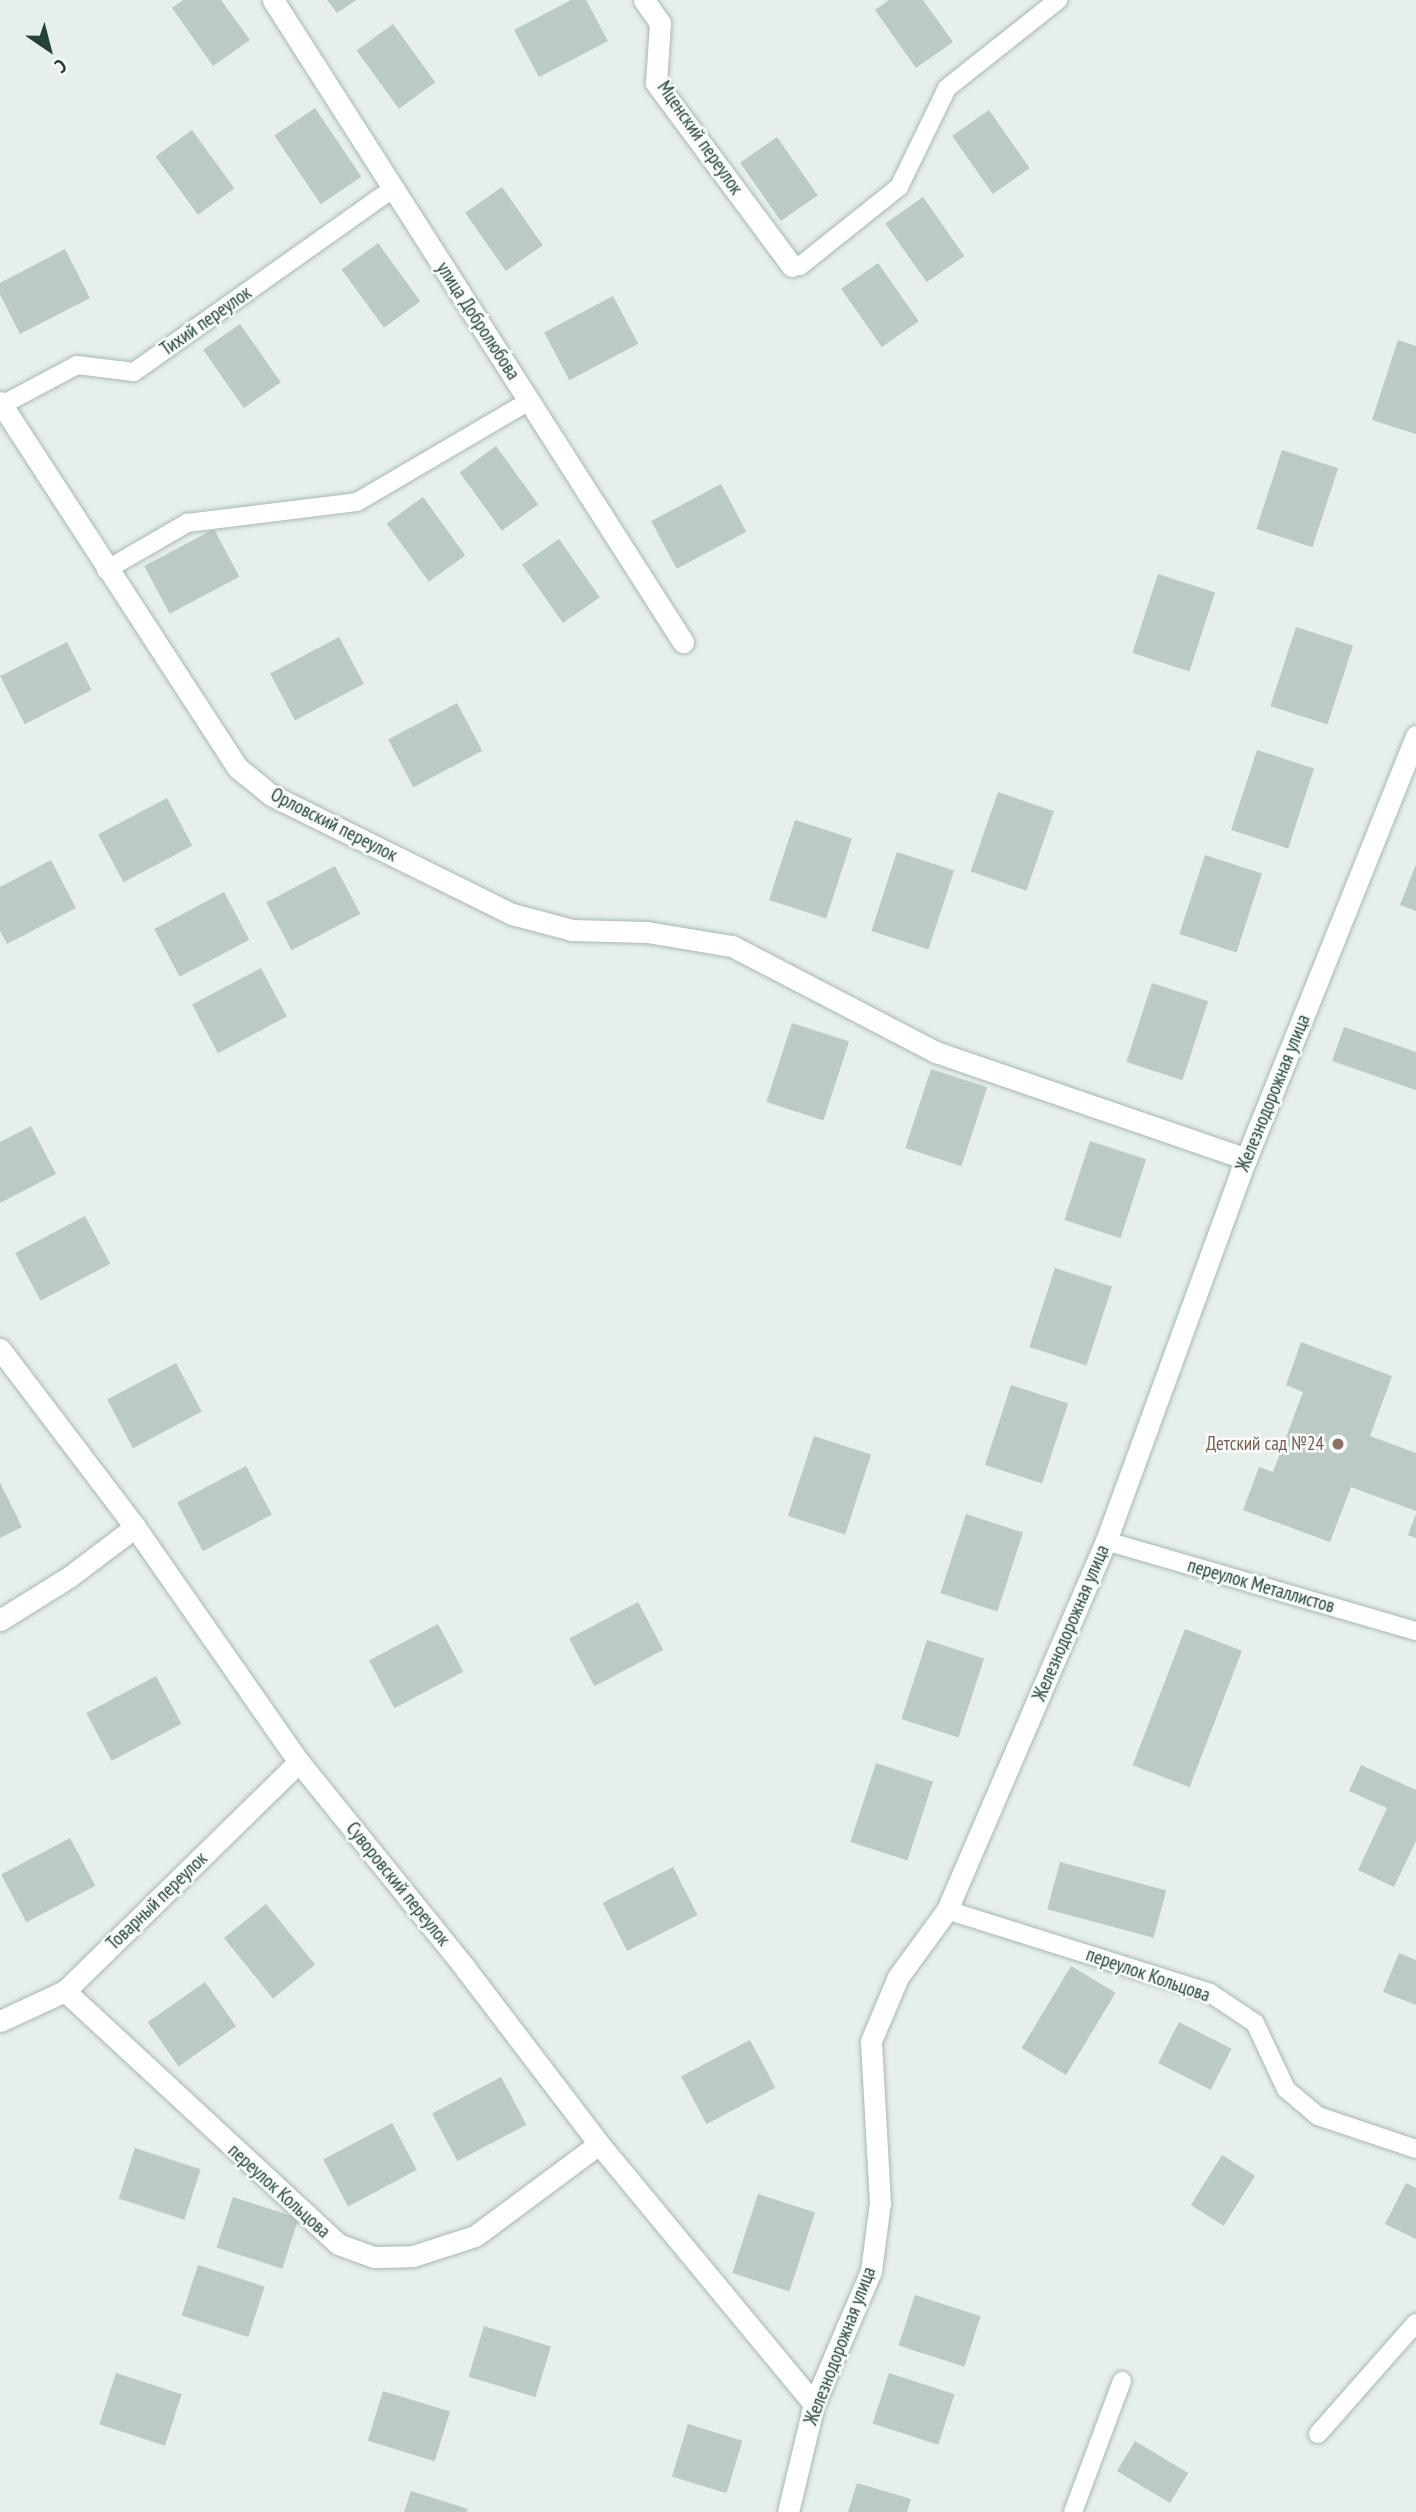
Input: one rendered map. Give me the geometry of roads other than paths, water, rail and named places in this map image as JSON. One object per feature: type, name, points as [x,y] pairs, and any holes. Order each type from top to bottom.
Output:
[{"type":"street","name":"улица Добролюбова","points":[[273,0],[683,642]]},
{"type":"street","name":"Мценский переулок","points":[[644,0],[660,23],[656,83],[792,266]]},
{"type":"street","name":"Орловский переулок","points":[[1,404],[106,570],[238,768],[271,795],[512,914],[572,930],[647,932],[732,946],[936,1052],[1246,1158]]},
{"type":"street","name":"Железнодорожная улица","points":[[788,2512],[814,2404],[871,2271],[880,2203],[871,2040],[898,1977],[947,1910],[1106,1541],[1246,1158],[1416,736]]},
{"type":"street","name":"Суворовский переулок","points":[[0,1349],[135,1527],[299,1762],[465,1968],[599,2144],[814,2404]]},
{"type":"street","points":[[0,1620],[69,1577],[135,1527]]},
{"type":"street","name":"Товарный переулок","points":[[0,2021],[65,1991],[299,1762]]},
{"type":"street","name":"переулок Кольцова","points":[[65,1991],[338,2244],[374,2257],[413,2256],[475,2236],[599,2144]]},
{"type":"lane","points":[[792,266],[800,266],[899,187],[947,88],[1058,0]]},
{"type":"lane","name":"Тихий переулок","points":[[1,404],[77,365],[134,372],[394,188]]},
{"type":"lane","points":[[106,570],[187,523],[357,502],[529,401]]},
{"type":"lane","name":"переулок Металлистов","points":[[1106,1541],[1416,1631]]},
{"type":"lane","name":"переулок Кольцова","points":[[947,1910],[1210,1993],[1255,2024],[1286,2089],[1318,2116],[1416,2148]]},
{"type":"lane","points":[[1318,2434],[1416,2323]]},
{"type":"lane","points":[[1073,2512],[1122,2381]]},
{"type":"place","name":"Детский сад №24","points":[[1338,1444]]}]
